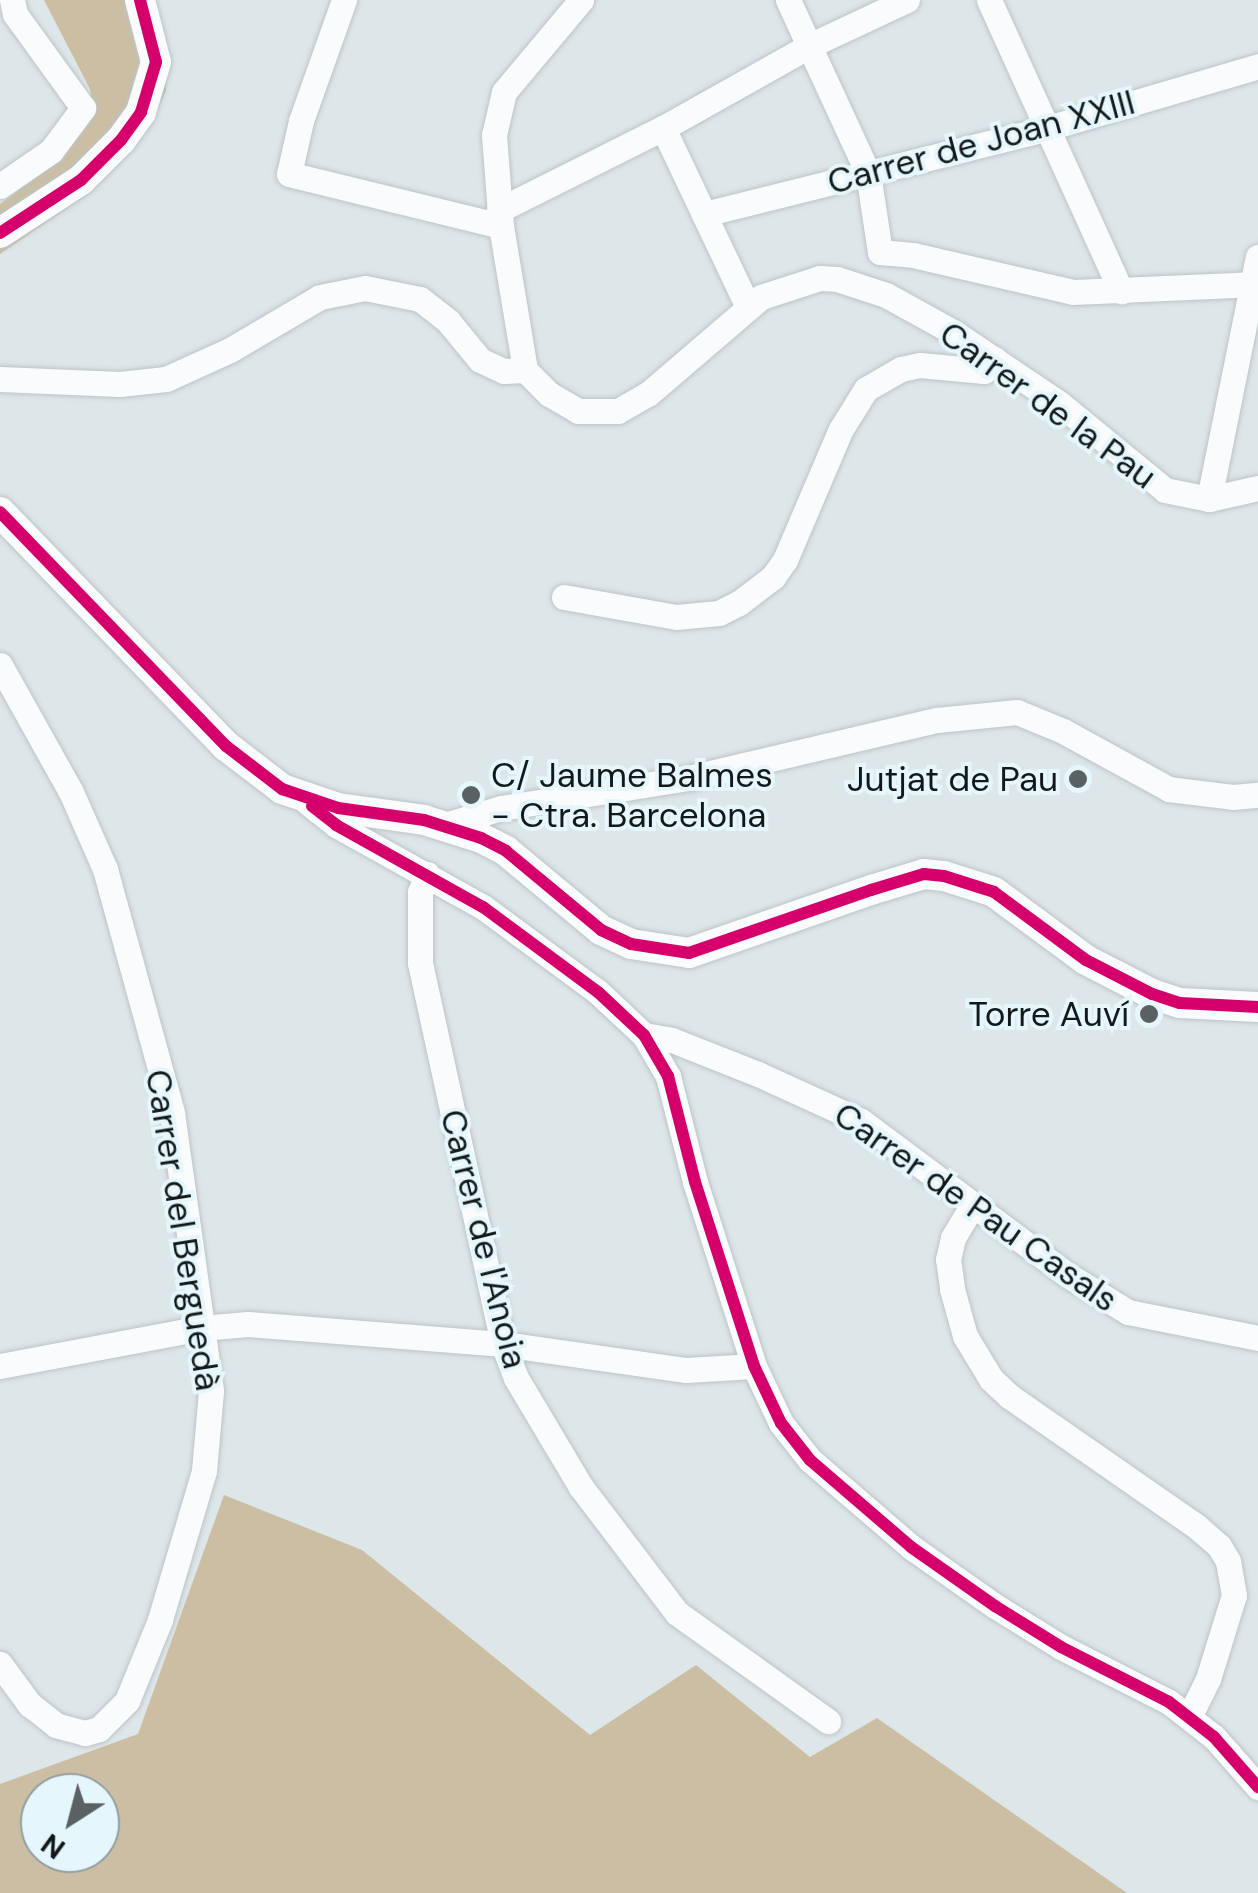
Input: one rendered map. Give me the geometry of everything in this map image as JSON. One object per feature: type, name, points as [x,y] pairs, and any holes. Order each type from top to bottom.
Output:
[{"type":"street","points":[[0,186],[52,151],[84,108],[15,14],[12,0]]},
{"type":"street","points":[[0,233],[81,180],[121,140],[140,112],[156,62],[140,0]]},
{"type":"street","points":[[344,0],[301,121],[289,174],[500,218],[811,45],[907,0]]},
{"type":"street","points":[[788,0],[868,173],[886,253],[886,295]]},
{"type":"street","points":[[989,0],[1121,290]]},
{"type":"street","points":[[0,378],[120,384],[166,379],[230,350],[320,298],[366,288],[420,299],[448,321],[480,360],[504,371],[525,370],[500,218],[496,111],[504,92],[569,6]]},
{"type":"street","name":"Carrer de Joan XXIII","points":[[704,214],[1048,128],[1258,66]]},
{"type":"street","points":[[663,128],[747,306]]},
{"type":"street","points":[[860,284],[863,271],[886,253],[1073,292],[1255,284]]},
{"type":"street","points":[[1209,499],[1258,257]]},
{"type":"street","name":"Carrer de la Pau","points":[[525,370],[548,394],[578,411],[618,411],[648,394],[747,306],[820,278],[860,284],[886,295],[995,359],[1166,490],[1209,499],[1258,488]]},
{"type":"street","points":[[564,598],[676,618],[703,617],[739,603],[773,577],[785,560],[840,429],[866,389],[901,369],[920,366],[984,371],[995,359]]},
{"type":"street","points":[[0,512],[226,746],[336,825],[426,874],[546,950],[644,1035],[668,1076],[694,1182],[754,1366],[795,1443],[911,1547],[1061,1647],[1136,1682],[1189,1718],[1214,1737],[1258,1788]]},
{"type":"street","name":"Carrer del Berguedà","points":[[0,665],[71,792],[105,868],[172,1113],[211,1391],[204,1471],[179,1561],[127,1701],[99,1730],[85,1733],[56,1725],[30,1704],[0,1664]]},
{"type":"street","points":[[445,824],[501,808],[522,808],[689,778],[937,720],[1017,712],[1063,731],[1169,789],[1234,798],[1258,795]]},
{"type":"street","points":[[304,800],[445,824],[506,851],[601,930],[661,951],[689,953],[924,874],[944,876],[994,892],[1086,960],[1152,994],[1180,1003],[1258,1007]]},
{"type":"street","points":[[506,851],[506,831],[522,808]]},
{"type":"street","name":"Carrer de l'Anoia","points":[[426,874],[420,892],[420,963],[502,1344],[516,1378],[581,1487],[677,1613],[828,1720]]},
{"type":"street","name":"Carrer de Pau Casals","points":[[644,1035],[672,1040],[828,1103],[861,1122],[972,1206],[1128,1312],[1258,1338]]},
{"type":"street","points":[[972,1206],[954,1238],[950,1274],[965,1336],[992,1379],[1009,1396],[1196,1526],[1220,1546],[1228,1561],[1234,1595],[1208,1679],[1189,1718]]},
{"type":"street","points":[[0,1366],[201,1328],[248,1324],[502,1344],[686,1370],[754,1366]]},
{"type":"shaded area","points":[[44,0],[150,0],[166,69],[166,91],[149,128],[92,191],[0,254],[0,204],[62,158],[94,116],[90,89]]},
{"type":"shaded area","points":[[224,1495],[362,1550],[590,1735],[696,1665],[810,1757],[877,1718],[1127,1893],[0,1893],[0,1784],[20,1777],[20,1873],[120,1873],[120,1773],[30,1773],[138,1734]]},
{"type":"cycle path","points":[[0,233],[81,180],[121,140],[141,112],[156,62],[140,0]]},
{"type":"cycle path","points":[[0,512],[226,746],[282,789],[338,808],[424,820],[481,838],[506,851],[601,930],[631,944],[689,953],[871,890],[924,874],[944,876],[994,892],[1086,960],[1152,994],[1180,1003],[1258,1007]]},
{"type":"cycle path","points":[[312,806],[336,825],[483,907],[598,992],[644,1035],[668,1076],[695,1182],[754,1366],[781,1423],[810,1460],[911,1547],[995,1606],[1061,1647],[1169,1702],[1214,1737],[1258,1787]]},
{"type":"place","name":"Jutjat de Pau","points":[[1078,779]]},
{"type":"place","name":"C/ Jaume Balmes - Ctra. Barcelona","points":[[471,795]]},
{"type":"place","name":"Torre Auví","points":[[1149,1014]]}]
